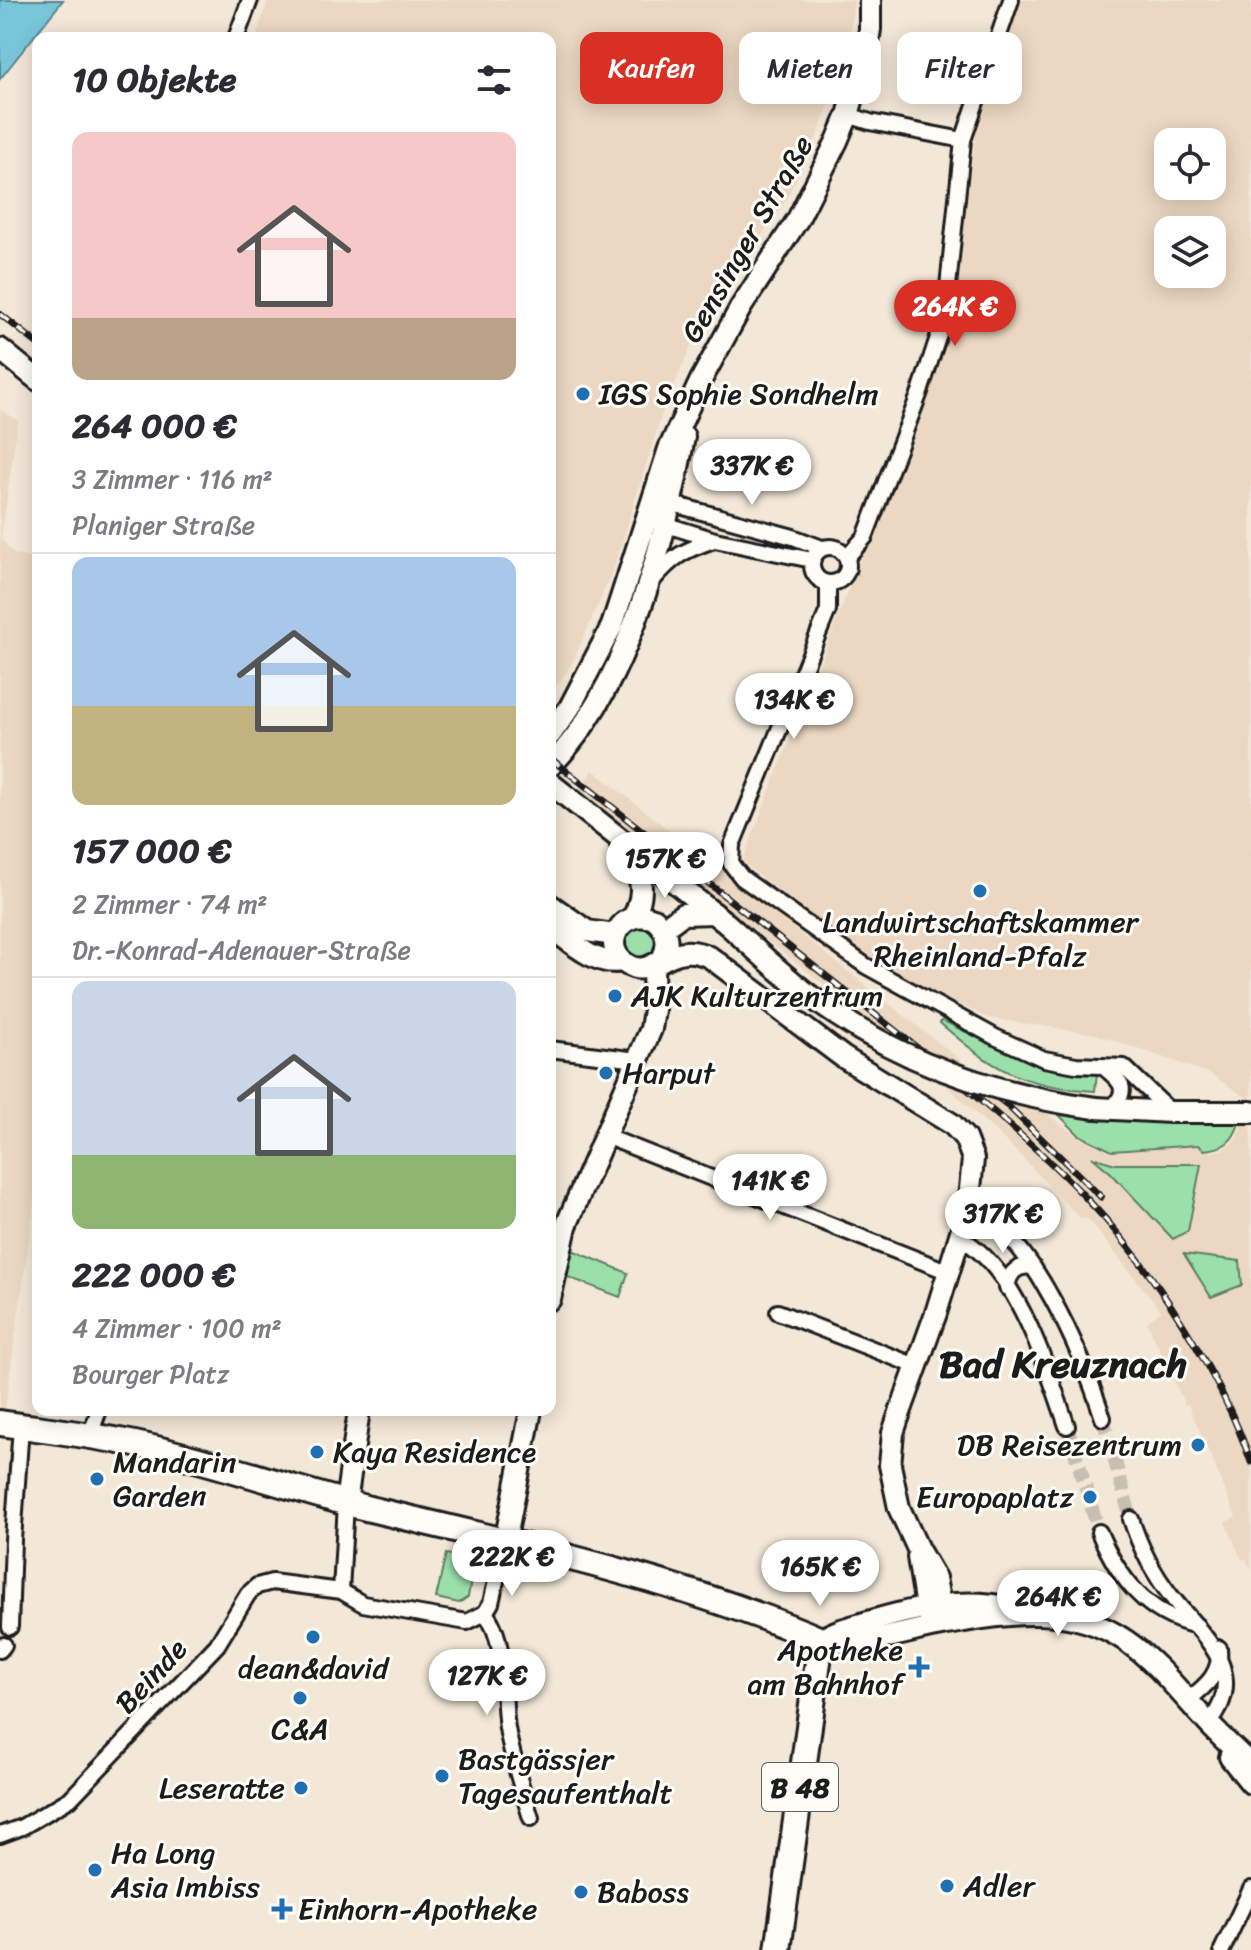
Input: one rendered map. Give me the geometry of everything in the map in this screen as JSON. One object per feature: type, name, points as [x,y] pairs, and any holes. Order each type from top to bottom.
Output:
[{"type":"main road","points":[[11,1425],[90,1435],[194,1458],[346,1503],[587,1562],[722,1600],[821,1640]]},
{"type":"main road","name":"B 48","points":[[778,1950],[821,1640]]},
{"type":"street","points":[[238,32],[250,0]]},
{"type":"street","name":"Gensinger Straße","points":[[556,727],[570,707],[612,626],[658,511],[688,412],[719,343],[814,191],[848,115],[867,49],[870,0]]},
{"type":"street","points":[[847,557],[865,537],[945,316],[963,140],[1011,0]]},
{"type":"street","points":[[848,115],[963,140]]},
{"type":"street","points":[[0,349],[31,374]]},
{"type":"street","points":[[658,511],[793,537],[817,554]]},
{"type":"street","points":[[658,511],[715,540],[817,554],[839,549],[847,557],[848,570],[845,575],[828,583],[815,575],[817,554]]},
{"type":"street","name":"Gensinger Straße","points":[[556,759],[603,691],[623,651],[646,587],[658,511]]},
{"type":"street","points":[[646,587],[670,560],[688,548],[715,540]]},
{"type":"street","points":[[828,583],[828,610],[732,845],[731,864],[742,878],[866,966],[920,997],[1044,1059],[1076,1065],[1124,1067],[1171,1112]]},
{"type":"street","points":[[556,788],[720,918],[807,993],[885,1044],[943,1071],[1003,1091],[1103,1109],[1242,1112]]},
{"type":"street","points":[[612,832],[641,880],[641,899],[634,916]]},
{"type":"street","points":[[556,909],[587,931],[605,936],[615,935]]},
{"type":"street","points":[[665,931],[683,914],[720,918]]},
{"type":"street","points":[[751,987],[716,951],[665,931],[654,919],[634,916],[624,921],[615,935],[615,949],[622,961],[633,968],[686,952],[705,955],[843,1057],[952,1124],[965,1138],[973,1159],[968,1209],[893,1433],[890,1465],[894,1494],[918,1549],[935,1613]]},
{"type":"street","points":[[556,931],[599,958],[622,961]]},
{"type":"street","points":[[556,1272],[566,1226],[653,1020],[658,962],[667,946],[665,931]]},
{"type":"street","points":[[556,1050],[637,1060]]},
{"type":"street","points":[[1102,1066],[1119,1080],[1123,1088],[1120,1100],[1103,1109]]},
{"type":"street","points":[[605,1136],[949,1272]]},
{"type":"street","points":[[968,1209],[978,1212],[1008,1236],[1033,1267],[1083,1361],[1103,1418]]},
{"type":"street","points":[[960,1238],[986,1257],[1007,1288],[1038,1345],[1067,1426]]},
{"type":"street","points":[[1007,1288],[1014,1271],[1022,1266],[1033,1267]]},
{"type":"street","points":[[778,1312],[916,1366]]},
{"type":"street","points":[[90,1435],[97,1416]]},
{"type":"street","points":[[358,1416],[346,1503],[341,1591],[363,1604],[456,1622],[467,1622],[485,1613],[491,1603],[530,1416]]},
{"type":"street","points":[[10,1627],[11,1425]]},
{"type":"street","points":[[1131,1519],[1148,1560],[1170,1596],[1219,1648],[1228,1665],[1230,1685],[1224,1705],[1209,1723]]},
{"type":"street","points":[[1099,1532],[1117,1568],[1141,1597],[1173,1619],[1198,1626]]},
{"type":"street","name":"Beinde","points":[[0,1835],[22,1827],[70,1799],[217,1645],[248,1594],[257,1586],[272,1582],[341,1591]]},
{"type":"street","points":[[1156,1610],[1166,1607],[1170,1596]]},
{"type":"street","points":[[798,1630],[844,1629],[978,1603],[1070,1617],[1117,1635],[1155,1663],[1251,1765]]},
{"type":"street","points":[[485,1613],[492,1621],[498,1640],[507,1729],[531,1818]]},
{"type":"street","points":[[821,1640],[856,1643],[935,1613]]},
{"type":"street","points":[[821,1640],[844,1629]]},
{"type":"street","points":[[1188,1700],[1211,1680],[1217,1668],[1219,1648]]},
{"type":"street","points":[[1209,1723],[1220,1744],[1251,1783]]},
{"type":"street","points":[[1222,1950],[1251,1889]]},
{"type":"shaded area","points":[[268,0],[854,0],[850,32],[739,32],[739,104],[829,104],[817,137],[781,209],[725,284],[692,343],[661,417],[614,568],[570,668],[556,686],[556,32],[258,32]]},
{"type":"shaded area","points":[[1021,0],[1251,0],[1251,1570],[1246,1559],[1242,1560],[1225,1522],[1236,1517],[1217,1471],[1147,1322],[1161,1311],[1088,1219],[1080,1218],[1011,1146],[908,1050],[577,792],[593,770],[968,1066],[991,1072],[1078,1137],[1111,1152],[1198,1146],[1203,1152],[1223,1150],[1236,1139],[1248,1099],[1211,1074],[1095,1034],[988,1018],[871,964],[742,862],[952,326],[975,138],[986,104],[1022,104],[1022,32],[1010,32]]},
{"type":"shaded area","points":[[0,410],[18,420],[1,539],[14,554],[32,559],[32,1218],[5,1410],[0,1409]]},
{"type":"green space","points":[[641,925],[653,930],[658,942],[653,954],[641,959],[629,954],[624,942],[629,930]]},
{"type":"green space","points":[[942,1020],[999,1046],[1097,1073],[1095,1091],[1047,1085],[1010,1073],[959,1039],[940,1023]]},
{"type":"green space","points":[[1059,1115],[1239,1123],[1231,1140],[1217,1148],[1204,1150],[1198,1145],[1112,1151],[1079,1135]]},
{"type":"green space","points":[[1092,1157],[1115,1164],[1201,1164],[1188,1231],[1173,1239]]},
{"type":"green space","points":[[572,1250],[628,1273],[620,1297],[565,1276]]},
{"type":"green space","points":[[1184,1254],[1240,1261],[1242,1285],[1211,1297]]},
{"type":"green space","points":[[446,1554],[473,1559],[468,1597],[459,1603],[436,1598]]},
{"type":"water","points":[[0,0],[63,0],[37,32],[32,32],[32,39],[0,79]]},
{"type":"tunnel","points":[[1103,1418],[1131,1519]]},
{"type":"tunnel","points":[[1067,1426],[1099,1532]]},
{"type":"railway","points":[[0,314],[32,339]]},
{"type":"railway","points":[[556,763],[935,1062],[1013,1129],[1088,1200],[1137,1258],[1182,1324],[1222,1393],[1251,1462]]},
{"type":"railway","points":[[956,1065],[1006,1104],[1101,1197]]},
{"type":"place","name":"IGS Sophie Sondhelm","points":[[583,394]]},
{"type":"place","name":"Landwirtschaftskammer Rheinland-Pfalz","points":[[980,891]]},
{"type":"place","name":"AJK Kulturzentrum","points":[[615,996]]},
{"type":"place","name":"Harput","points":[[606,1073]]},
{"type":"place","name":"DB Reisezentrum","points":[[1198,1445]]},
{"type":"place","name":"Kaya Residence","points":[[317,1452]]},
{"type":"place","name":"Mandarin Garden","points":[[97,1479]]},
{"type":"place","name":"Europaplatz","points":[[1090,1497]]},
{"type":"place","name":"dean&david","points":[[313,1637]]},
{"type":"place","name":"Apotheke am Bahnhof","points":[[919,1667]]},
{"type":"place","name":"C&A","points":[[300,1698]]},
{"type":"place","name":"Bastgässjer Tagesaufenthalt","points":[[442,1776]]},
{"type":"place","name":"Leseratte","points":[[301,1788]]},
{"type":"place","name":"Ha Long Asia Imbiss","points":[[95,1870]]},
{"type":"place","name":"Adler","points":[[947,1886]]},
{"type":"place","name":"Baboss","points":[[581,1892]]},
{"type":"place","name":"Einhorn-Apotheke","points":[[282,1909]]},
{"type":"district","name":"Bad Kreuznach","points":[[1063,1364]]}]
